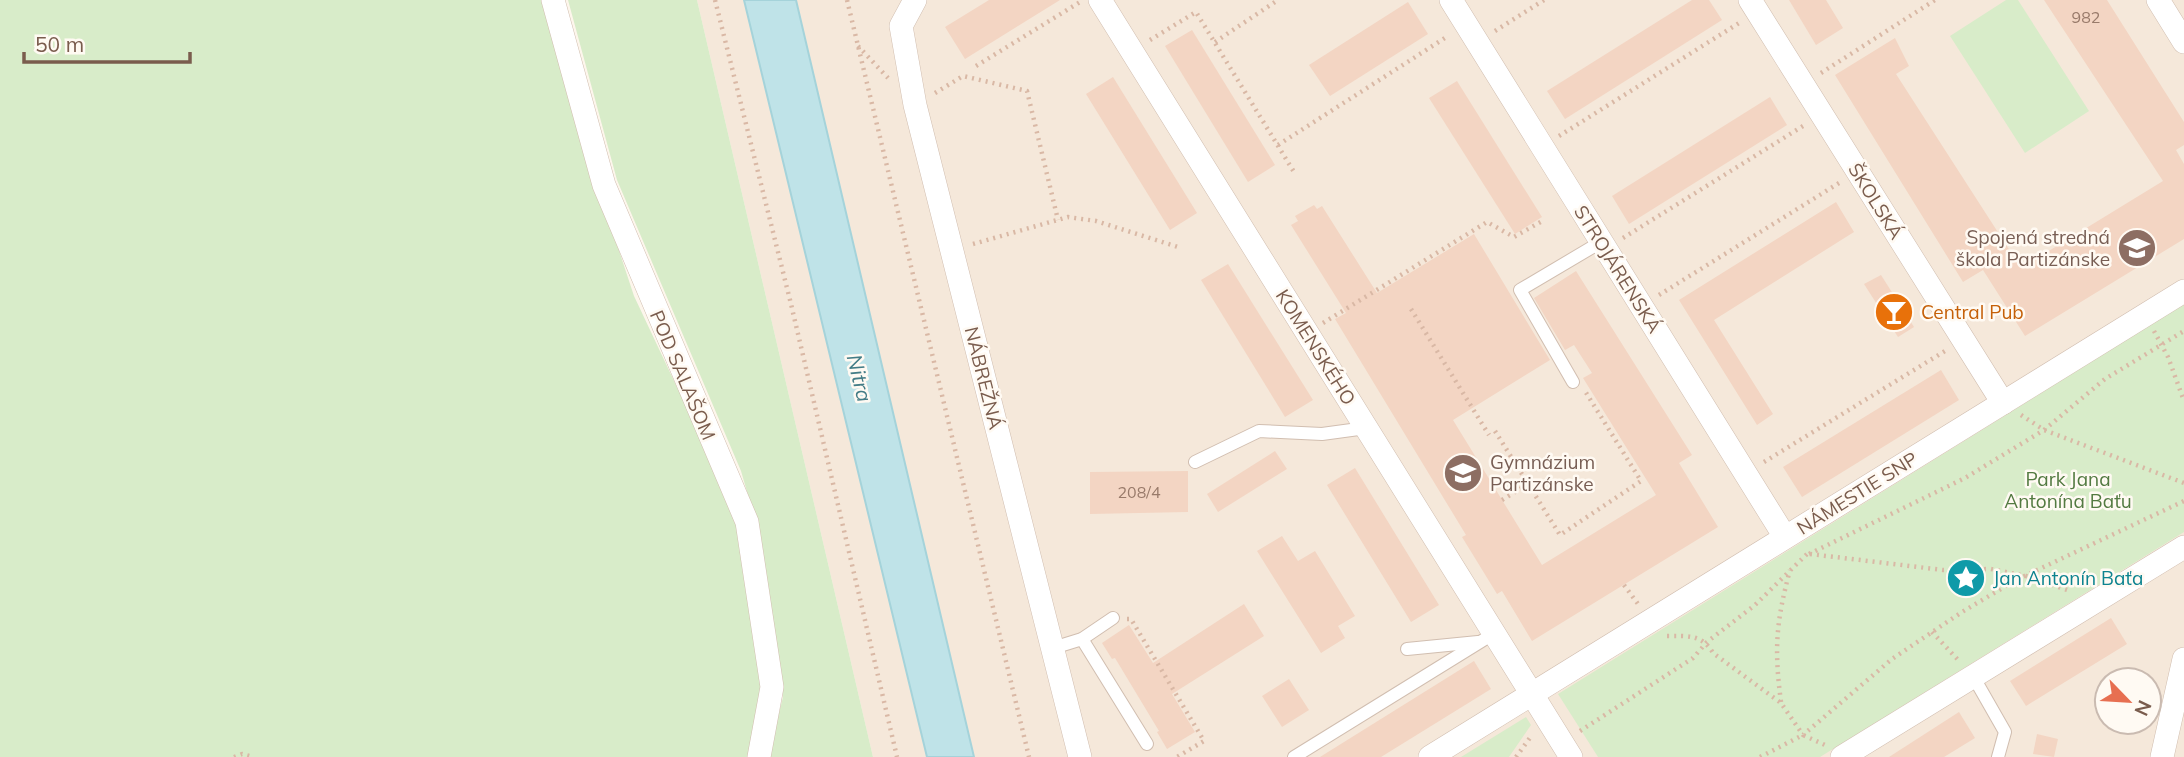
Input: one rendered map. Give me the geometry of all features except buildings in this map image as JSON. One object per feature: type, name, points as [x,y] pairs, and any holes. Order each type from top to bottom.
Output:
[{"type":"street","name":"POD SALAŠOM","points":[[553,0],[604,185],[747,522],[772,687],[759,757]]},
{"type":"street","name":"NÁBREŽNÁ","points":[[915,0],[901,26],[915,105],[1080,757]]},
{"type":"street","name":"KOMENSKÉHO","points":[[1100,0],[1366,428],[1487,638],[1531,694]]},
{"type":"street","name":"STROJÁRENSKÁ","points":[[1451,0],[1746,472],[1790,534]]},
{"type":"street","points":[[2158,0],[2184,42]]},
{"type":"street","name":"ŠKOLSKÁ","points":[[1754,6],[2003,403]]},
{"type":"street","name":"NÁMESTIE SNP","points":[[1430,757],[2184,291]]},
{"type":"street","points":[[1835,753],[1973,676],[2184,547]]},
{"type":"street","points":[[2162,757],[2184,659]]},
{"type":"street","points":[[1531,694],[1566,750]]},
{"type":"lane","points":[[1575,380],[1520,290],[1604,245]]},
{"type":"lane","points":[[1195,461],[1259,431],[1322,434],[1366,428]]},
{"type":"lane","points":[[1053,648],[1082,639],[1113,618]]},
{"type":"lane","points":[[1406,649],[1487,638]]},
{"type":"lane","points":[[1294,757],[1487,638]]},
{"type":"lane","points":[[1082,639],[1147,744]]},
{"type":"lane","points":[[1973,676],[2004,732],[1998,757]]},
{"type":"path","points":[[715,0],[791,304],[897,757]]},
{"type":"path","points":[[847,0],[1029,757]]},
{"type":"path","points":[[976,66],[1083,0]]},
{"type":"path","points":[[1215,42],[1278,0]]},
{"type":"path","points":[[1278,145],[1471,33],[1544,0]]},
{"type":"path","points":[[1803,84],[1935,0]]},
{"type":"path","points":[[1542,147],[1754,6]]},
{"type":"path","points":[[1142,44],[1196,12],[1294,172]]},
{"type":"path","points":[[915,105],[963,76],[1027,91],[1058,220]]},
{"type":"path","points":[[1604,245],[1822,114]]},
{"type":"path","points":[[1642,306],[1858,172]]},
{"type":"path","points":[[951,250],[1068,217],[1096,221],[1178,247]]},
{"type":"path","points":[[1317,326],[1488,222],[1514,237],[1544,220]]},
{"type":"path","points":[[1411,309],[1489,435]]},
{"type":"path","points":[[2143,316],[2161,342],[2184,401]]},
{"type":"path","points":[[1566,750],[1693,657],[1706,642],[1755,605],[1791,566],[1809,554],[1965,478],[2044,430],[2105,379],[2161,342],[2184,331]]},
{"type":"path","points":[[1746,472],[1963,340]]},
{"type":"path","points":[[1495,431],[1560,535],[1641,481],[1575,380]]},
{"type":"path","points":[[2003,403],[2044,430],[2184,483]]},
{"type":"path","points":[[1502,500],[1528,484]]},
{"type":"path","points":[[1760,757],[1803,734],[1892,659],[1932,632],[2026,576],[2184,501]]},
{"type":"path","points":[[1790,534],[1809,554],[1943,570],[1991,569],[2026,576],[2079,595]]},
{"type":"path","points":[[1782,703],[1775,656],[1778,615],[1791,566]]},
{"type":"path","points":[[1624,584],[1643,613]]},
{"type":"path","points":[[1113,618],[1131,619],[1204,741],[1177,757]]},
{"type":"path","points":[[1932,632],[1973,676]]},
{"type":"path","points":[[1663,636],[1693,636],[1706,642],[1713,653],[1782,703],[1803,734],[1835,753]]},
{"type":"path","points":[[234,757],[242,754],[253,757]]},
{"type":"shaded area","points":[[697,0],[2184,0],[2184,757],[873,757]]},
{"type":"green space","points":[[0,0],[544,0],[598,187],[634,296],[734,508],[765,686],[752,757],[0,757]]},
{"type":"green space","points":[[568,0],[697,0],[873,757],[768,757],[783,697],[757,526],[741,471],[617,180]]},
{"type":"green space","points":[[2006,0],[2018,0],[2089,111],[2025,153],[1950,36]]},
{"type":"green space","name":"Park Jana Antonína Baťu","points":[[2184,304],[2184,532],[1820,757],[1598,757],[1558,694]]},
{"type":"green space","points":[[1526,717],[1531,725],[1509,757],[1461,757]]},
{"type":"water","name":"Nitra","points":[[744,0],[796,0],[974,757],[927,757]]},
{"type":"place","name":"Spojená stredná škola Partizánske","points":[[2137,248]]},
{"type":"place","name":"Central Pub","points":[[1894,312]]},
{"type":"place","name":"Gymnázium Partizánske","points":[[1463,473]]},
{"type":"place","name":"Jan Antonín Baťa","points":[[1966,578]]}]
